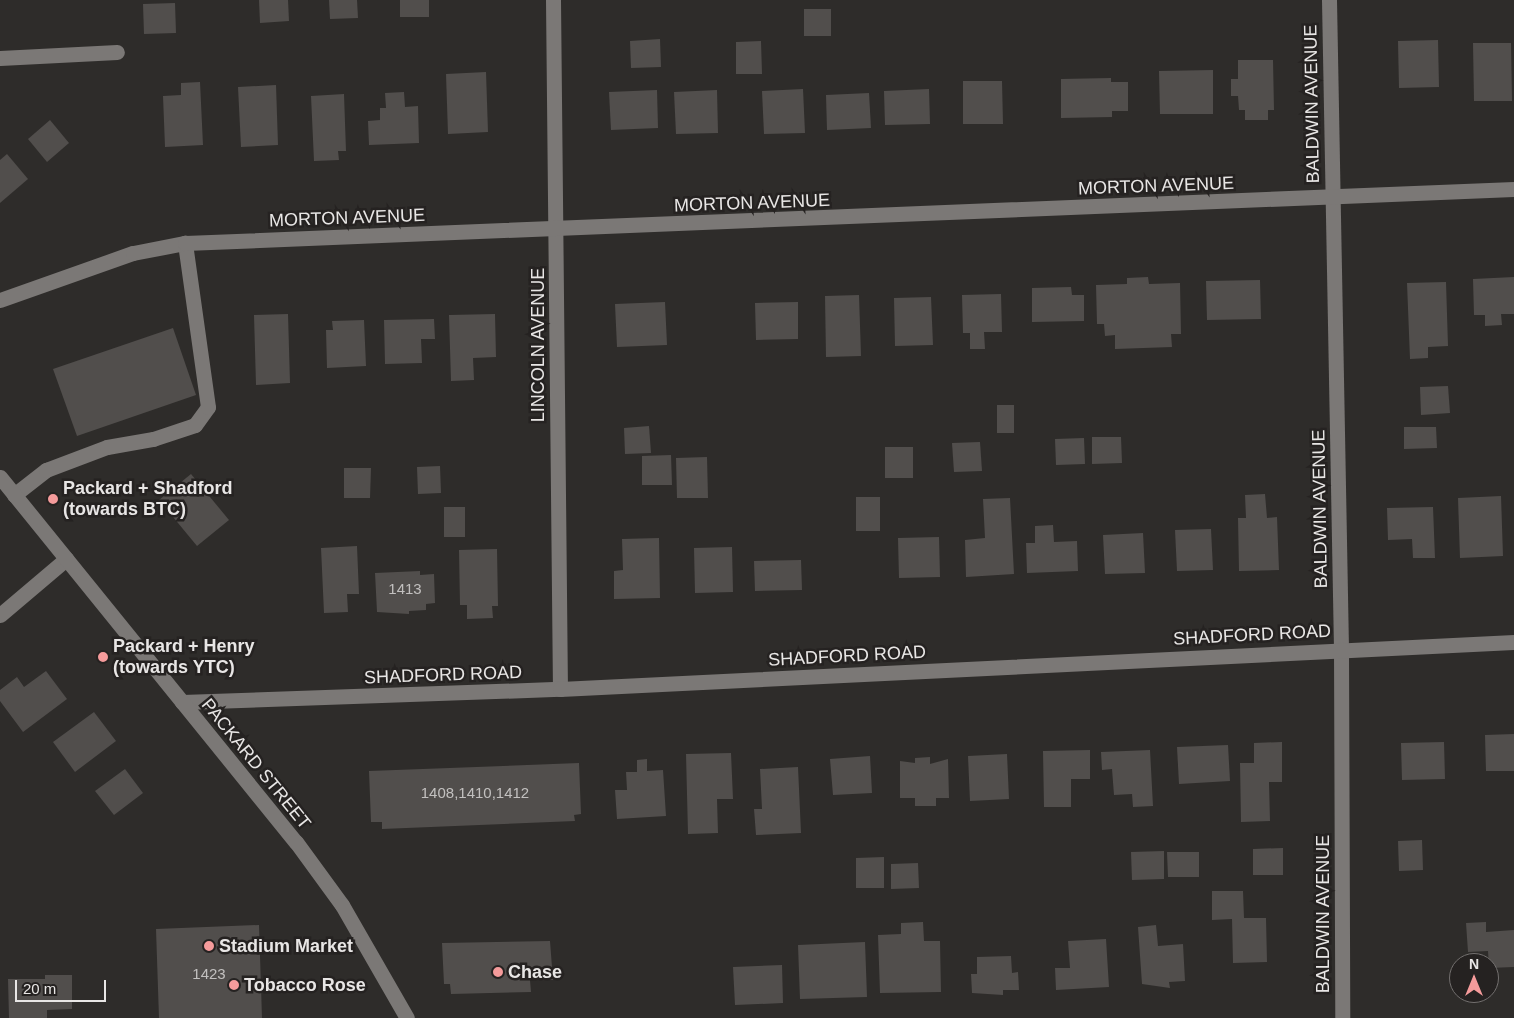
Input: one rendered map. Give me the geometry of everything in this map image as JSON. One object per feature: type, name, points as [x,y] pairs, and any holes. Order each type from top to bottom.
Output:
[{"type":"street","name":"LINCOLN AVENUE","points":[[553,0],[560,689]]},
{"type":"street","name":"BALDWIN AVENUE","points":[[1329,0],[1341,649],[1342,1018]]},
{"type":"street","points":[[0,58],[117,52]]},
{"type":"street","name":"MORTON AVENUE","points":[[0,300],[133,253],[185,243],[556,230],[1514,189]]},
{"type":"street","points":[[14,495],[46,470],[108,447],[153,439],[195,425],[208,407],[185,243]]},
{"type":"street","name":"PACKARD STREET","points":[[0,477],[182,702],[342,905],[407,1018]]},
{"type":"street","points":[[0,615],[66,560]]},
{"type":"street","name":"SHADFORD ROAD","points":[[182,702],[560,689],[1341,649],[1514,642]]},
{"type":"building","points":[[259,0],[288,0],[289,21],[260,23]]},
{"type":"building","points":[[329,0],[357,0],[358,18],[330,19]]},
{"type":"building","points":[[400,0],[429,0],[429,17],[400,17]]},
{"type":"building","points":[[175,3],[176,33],[144,34],[143,4]]},
{"type":"building","points":[[804,9],[831,9],[831,36],[804,36]]},
{"type":"building","points":[[660,39],[661,67],[631,68],[630,41]]},
{"type":"building","points":[[1438,40],[1439,87],[1399,88],[1398,41]]},
{"type":"building","points":[[761,41],[762,74],[736,74],[736,42]]},
{"type":"building","points":[[1473,43],[1511,43],[1512,101],[1474,101]]},
{"type":"building","points":[[1238,60],[1273,60],[1274,110],[1268,110],[1268,120],[1245,120],[1245,110],[1239,110],[1238,96],[1231,96],[1231,79],[1238,79]]},
{"type":"building","points":[[1213,70],[1213,114],[1160,114],[1159,71]]},
{"type":"building","points":[[486,72],[488,132],[448,134],[446,74]]},
{"type":"building","points":[[1111,78],[1111,82],[1128,82],[1128,111],[1112,111],[1112,117],[1061,118],[1061,79]]},
{"type":"building","points":[[963,81],[1002,81],[1003,124],[963,124]]},
{"type":"building","points":[[200,82],[203,145],[165,147],[163,96],[181,95],[181,83]]},
{"type":"building","points":[[276,85],[278,145],[241,147],[238,87]]},
{"type":"building","points":[[803,89],[805,133],[764,134],[762,91]]},
{"type":"building","points":[[929,89],[930,124],[885,125],[884,91]]},
{"type":"building","points":[[657,90],[658,128],[611,130],[609,92]]},
{"type":"building","points":[[717,90],[718,133],[676,134],[674,92]]},
{"type":"building","points":[[404,92],[405,107],[418,106],[419,143],[369,145],[368,121],[380,120],[380,108],[386,108],[385,93]]},
{"type":"building","points":[[869,93],[871,128],[827,130],[826,95]]},
{"type":"building","points":[[344,94],[346,151],[338,151],[339,160],[314,161],[311,96]]},
{"type":"building","points":[[50,120],[69,143],[47,162],[28,139]]},
{"type":"building","points":[[7,154],[28,179],[0,203],[0,160]]},
{"type":"building","points":[[1148,277],[1149,284],[1180,283],[1181,334],[1171,334],[1172,347],[1115,349],[1115,335],[1105,336],[1104,324],[1097,324],[1096,285],[1127,284],[1127,278]]},
{"type":"building","points":[[1514,277],[1514,314],[1501,314],[1502,325],[1485,326],[1485,315],[1474,315],[1473,279]]},
{"type":"building","points":[[1260,280],[1261,319],[1207,320],[1206,281]]},
{"type":"building","points":[[1446,282],[1448,346],[1428,347],[1428,358],[1410,359],[1407,283]]},
{"type":"building","points":[[1071,287],[1072,295],[1084,295],[1084,321],[1032,322],[1032,288]]},
{"type":"building","points":[[1001,294],[1002,332],[984,332],[985,349],[970,349],[970,333],[963,333],[962,295]]},
{"type":"building","points":[[859,295],[861,356],[826,357],[825,296]]},
{"type":"building","points":[[931,297],[933,345],[895,346],[894,298]]},
{"type":"building","points":[[665,302],[667,345],[617,347],[615,304]]},
{"type":"building","points":[[798,302],[798,339],[756,340],[755,303]]},
{"type":"building","points":[[288,314],[290,383],[256,385],[254,315]]},
{"type":"building","points":[[495,314],[496,357],[473,358],[474,380],[451,381],[449,315]]},
{"type":"building","points":[[434,319],[435,339],[421,339],[422,363],[385,364],[384,320]]},
{"type":"building","points":[[364,320],[366,366],[327,368],[326,330],[333,330],[332,321]]},
{"type":"building","points":[[173,328],[196,395],[77,436],[53,369]]},
{"type":"building","points":[[1448,386],[1450,413],[1421,415],[1420,387]]},
{"type":"building","points":[[997,405],[1014,405],[1014,433],[997,433]]},
{"type":"building","points":[[649,426],[651,453],[625,454],[624,428]]},
{"type":"building","points":[[1404,427],[1436,427],[1437,448],[1404,449]]},
{"type":"building","points":[[1092,437],[1121,437],[1122,463],[1092,464]]},
{"type":"building","points":[[1084,438],[1085,464],[1056,465],[1055,439]]},
{"type":"building","points":[[980,442],[982,471],[954,472],[952,443]]},
{"type":"building","points":[[885,447],[913,447],[913,478],[885,478]]},
{"type":"building","points":[[671,455],[672,485],[642,485],[642,456]]},
{"type":"building","points":[[707,457],[708,498],[677,498],[676,458]]},
{"type":"building","points":[[440,466],[441,493],[418,494],[417,467]]},
{"type":"building","points":[[344,468],[371,468],[370,498],[344,498]]},
{"type":"building","points":[[191,474],[229,520],[197,546],[159,500]]},
{"type":"building","points":[[1265,494],[1267,518],[1277,517],[1279,570],[1239,571],[1238,518],[1246,518],[1245,495]]},
{"type":"building","points":[[1501,496],[1503,556],[1460,558],[1458,498]]},
{"type":"building","points":[[856,497],[880,497],[880,531],[856,531]]},
{"type":"building","points":[[1010,498],[1014,574],[966,577],[965,540],[985,538],[983,499]]},
{"type":"building","points":[[444,507],[465,507],[465,537],[444,537]]},
{"type":"building","points":[[1433,507],[1435,558],[1413,558],[1412,539],[1388,540],[1387,508]]},
{"type":"building","points":[[1053,525],[1054,542],[1077,541],[1078,571],[1027,573],[1026,543],[1035,543],[1035,526]]},
{"type":"building","points":[[1211,529],[1213,570],[1177,571],[1175,530]]},
{"type":"building","points":[[1143,533],[1145,573],[1105,574],[1103,535]]},
{"type":"building","points":[[939,537],[940,577],[899,578],[898,538]]},
{"type":"building","points":[[659,538],[660,598],[614,599],[614,571],[623,570],[622,539]]},
{"type":"building","points":[[357,546],[359,594],[347,594],[348,612],[324,613],[321,548]]},
{"type":"building","points":[[732,547],[733,592],[695,593],[694,548]]},
{"type":"building","points":[[497,549],[498,606],[492,606],[493,618],[467,619],[467,605],[460,605],[459,550]]},
{"type":"building","points":[[801,560],[802,590],[755,591],[754,561]]},
{"type":"building","points":[[420,571],[420,575],[434,574],[435,603],[426,604],[426,610],[409,611],[409,614],[377,612],[375,573]]},
{"type":"building","points":[[46,671],[67,699],[23,732],[0,701],[0,690],[17,677],[24,687]]},
{"type":"building","points":[[94,712],[116,741],[75,772],[53,742]]},
{"type":"building","points":[[1514,734],[1514,771],[1486,771],[1485,735]]},
{"type":"building","points":[[1282,742],[1282,782],[1269,782],[1270,821],[1241,822],[1240,763],[1254,763],[1254,743]]},
{"type":"building","points":[[1444,742],[1445,779],[1402,780],[1401,743]]},
{"type":"building","points":[[1228,745],[1230,781],[1179,784],[1177,747]]},
{"type":"building","points":[[1090,750],[1090,779],[1071,779],[1071,807],[1044,807],[1043,751]]},
{"type":"building","points":[[1150,750],[1153,806],[1133,807],[1132,794],[1114,795],[1112,769],[1102,770],[1101,752]]},
{"type":"building","points":[[731,753],[733,799],[717,799],[718,833],[688,834],[686,754]]},
{"type":"building","points":[[1007,754],[1009,799],[970,801],[968,756]]},
{"type":"building","points":[[870,756],[872,793],[833,795],[830,759]]},
{"type":"building","points":[[930,757],[930,764],[948,759],[949,798],[936,798],[936,806],[915,806],[915,798],[900,798],[900,761],[915,763],[915,758]]},
{"type":"building","points":[[647,759],[647,771],[663,770],[666,816],[617,819],[615,790],[627,790],[626,772],[637,772],[637,760]]},
{"type":"building","points":[[579,763],[581,814],[574,815],[575,821],[382,829],[382,822],[371,822],[369,771]]},
{"type":"building","points":[[798,767],[801,833],[756,835],[754,809],[762,809],[760,769]]},
{"type":"building","points":[[125,769],[143,793],[114,815],[95,791]]},
{"type":"building","points":[[1422,840],[1423,870],[1399,871],[1398,841]]},
{"type":"building","points":[[1283,848],[1283,875],[1253,875],[1253,849]]},
{"type":"building","points":[[1164,851],[1164,879],[1132,880],[1131,852]]},
{"type":"building","points":[[1167,852],[1199,852],[1199,877],[1168,877]]},
{"type":"building","points":[[884,857],[884,888],[856,888],[856,858]]},
{"type":"building","points":[[918,863],[919,888],[891,889],[891,864]]},
{"type":"building","points":[[1212,891],[1243,891],[1244,918],[1266,918],[1267,962],[1233,963],[1232,919],[1212,920]]},
{"type":"building","points":[[923,922],[924,941],[940,941],[941,992],[880,993],[878,935],[901,934],[901,923]]},
{"type":"building","points":[[1486,922],[1486,932],[1514,930],[1514,967],[1499,968],[1499,953],[1488,953],[1488,951],[1468,952],[1466,923]]},
{"type":"building","points":[[259,925],[262,1018],[159,1018],[156,929]]},
{"type":"building","points":[[1156,925],[1158,946],[1183,944],[1185,981],[1169,982],[1170,988],[1142,984],[1138,927]]},
{"type":"building","points":[[1106,939],[1109,987],[1056,990],[1055,968],[1070,968],[1068,941]]},
{"type":"building","name":"Chase","points":[[550,941],[553,980],[530,980],[531,992],[451,994],[450,984],[444,984],[442,943]]},
{"type":"building","points":[[865,942],[867,997],[800,999],[798,945]]},
{"type":"building","points":[[1011,956],[1012,973],[1018,972],[1019,990],[1003,990],[1003,995],[972,993],[971,974],[977,974],[977,957]]},
{"type":"building","points":[[782,965],[783,1003],[735,1005],[733,967]]},
{"type":"building","points":[[45,975],[72,975],[72,1009],[47,1010],[47,1018],[9,1018],[8,979],[45,979]]},
{"type":"place","name":"Packard + Shadford (towards BTC)","points":[[53,499]]},
{"type":"place","name":"Packard + Henry (towards YTC)","points":[[103,657]]},
{"type":"place","name":"Stadium Market","points":[[209,946]]},
{"type":"place","name":"Chase","points":[[498,972]]},
{"type":"place","name":"Tobacco Rose","points":[[234,985]]}]
